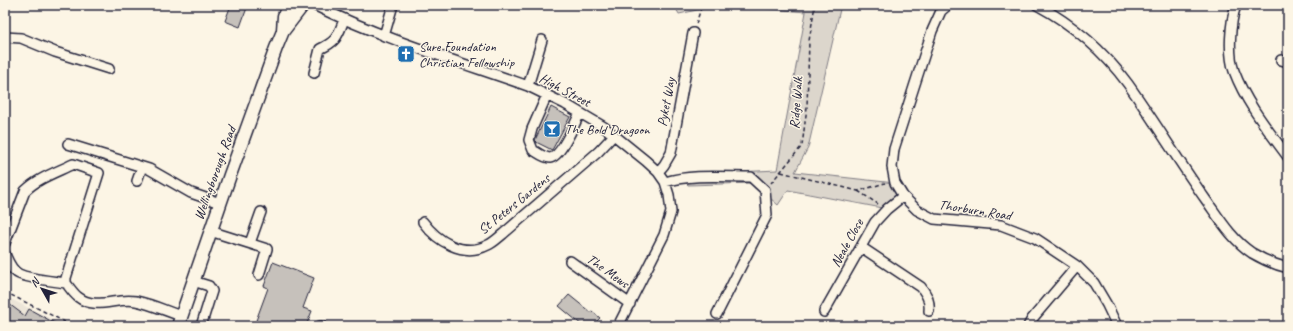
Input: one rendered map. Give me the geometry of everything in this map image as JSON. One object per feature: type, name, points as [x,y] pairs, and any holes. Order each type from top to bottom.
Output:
[{"type":"main road","name":"Wellingborough Road","points":[[179,321],[220,203],[283,31],[284,16],[288,5]]},
{"type":"main road","name":"Wellingborough Road","points":[[283,31],[303,5]]},
{"type":"street","name":"High Street","points":[[314,5],[344,20],[384,36],[528,86],[547,95],[580,113],[614,135],[658,172],[665,182],[669,195],[671,212],[664,235],[619,325]]},
{"type":"street","points":[[384,36],[393,5]]},
{"type":"street","name":"Thorburn Road","points":[[948,5],[941,11],[932,31],[894,149],[892,167],[894,180],[903,196],[917,210],[934,219],[1001,225],[1035,238],[1077,266],[1094,283],[1117,326]]},
{"type":"street","points":[[1037,5],[1058,16],[1082,33],[1104,54],[1127,83],[1192,180],[1234,237],[1251,252],[1279,266],[1288,268]]},
{"type":"street","points":[[1236,5],[1233,13],[1230,38],[1234,70],[1245,93],[1261,120],[1288,157]]},
{"type":"street","points":[[314,73],[320,50],[332,43],[338,36],[344,20]]},
{"type":"street","name":"Pyket Way","points":[[658,172],[671,153],[693,33]]},
{"type":"street","points":[[5,37],[21,38],[55,52],[109,69]]},
{"type":"street","points":[[528,86],[542,40]]},
{"type":"street","points":[[547,95],[532,129],[529,140],[533,150],[545,157],[552,158],[556,156],[562,148],[580,113]]},
{"type":"street","name":"St Peters Gardens","points":[[423,222],[431,232],[445,243],[460,249],[474,250],[488,245],[503,234],[598,152],[614,135]]},
{"type":"street","points":[[68,144],[149,169],[191,194],[220,203]]},
{"type":"street","points":[[5,242],[25,191],[31,185],[73,164],[99,174],[66,280]]},
{"type":"street","points":[[137,181],[142,167]]},
{"type":"street","points":[[665,182],[675,179],[721,176],[751,177],[765,190],[767,215],[717,314]]},
{"type":"street","name":"Neale Close","points":[[824,312],[875,222],[887,209],[903,196]]},
{"type":"street","points":[[250,243],[261,212]]},
{"type":"street","points":[[210,231],[271,248],[259,274]]},
{"type":"street","points":[[861,247],[921,287],[926,295],[929,304],[929,311]]},
{"type":"street","points":[[5,254],[10,266],[19,274],[42,279],[66,280]]},
{"type":"street","name":"The Mews","points":[[570,261],[630,304]]},
{"type":"street","points":[[1028,326],[1032,319],[1077,266]]},
{"type":"street","points":[[66,280],[77,296],[86,302],[97,304],[123,300],[136,301],[179,321]]},
{"type":"street","points":[[193,281],[209,286],[212,291],[201,326]]},
{"type":"path","points":[[693,33],[701,8],[708,5]]},
{"type":"path","name":"Ridge Walk","points":[[765,190],[802,146],[807,107],[809,41],[815,5]]},
{"type":"path","points":[[781,172],[858,191],[887,209]]},
{"type":"path","points":[[858,191],[894,180]]},
{"type":"path","points":[[5,292],[73,326]]},
{"type":"shaded area","points":[[674,5],[720,5],[679,14]]},
{"type":"shaded area","points":[[726,5],[841,5],[808,148],[795,172],[895,183],[903,196],[887,209],[788,190],[778,205],[753,183],[688,185],[679,175],[777,170],[806,12]]},
{"type":"shaded area","points":[[5,296],[65,326],[5,326]]},
{"type":"building","points":[[231,5],[248,5],[240,27],[225,21]]},
{"type":"building","name":"The Bold Dragoon","points":[[551,107],[570,117],[552,150],[536,142],[535,140]]},
{"type":"building","points":[[273,262],[314,278],[303,308],[312,311],[306,326],[254,326],[268,288],[264,286]]},
{"type":"building","points":[[569,295],[600,318],[596,322],[601,326],[583,326],[559,306]]},
{"type":"building","points":[[5,301],[25,316],[29,309],[60,326],[5,326]]},
{"type":"place","name":"Sure Foundation Christian Fellowship","points":[[406,54]]},
{"type":"place","name":"The Bold Dragoon","points":[[552,129]]}]
